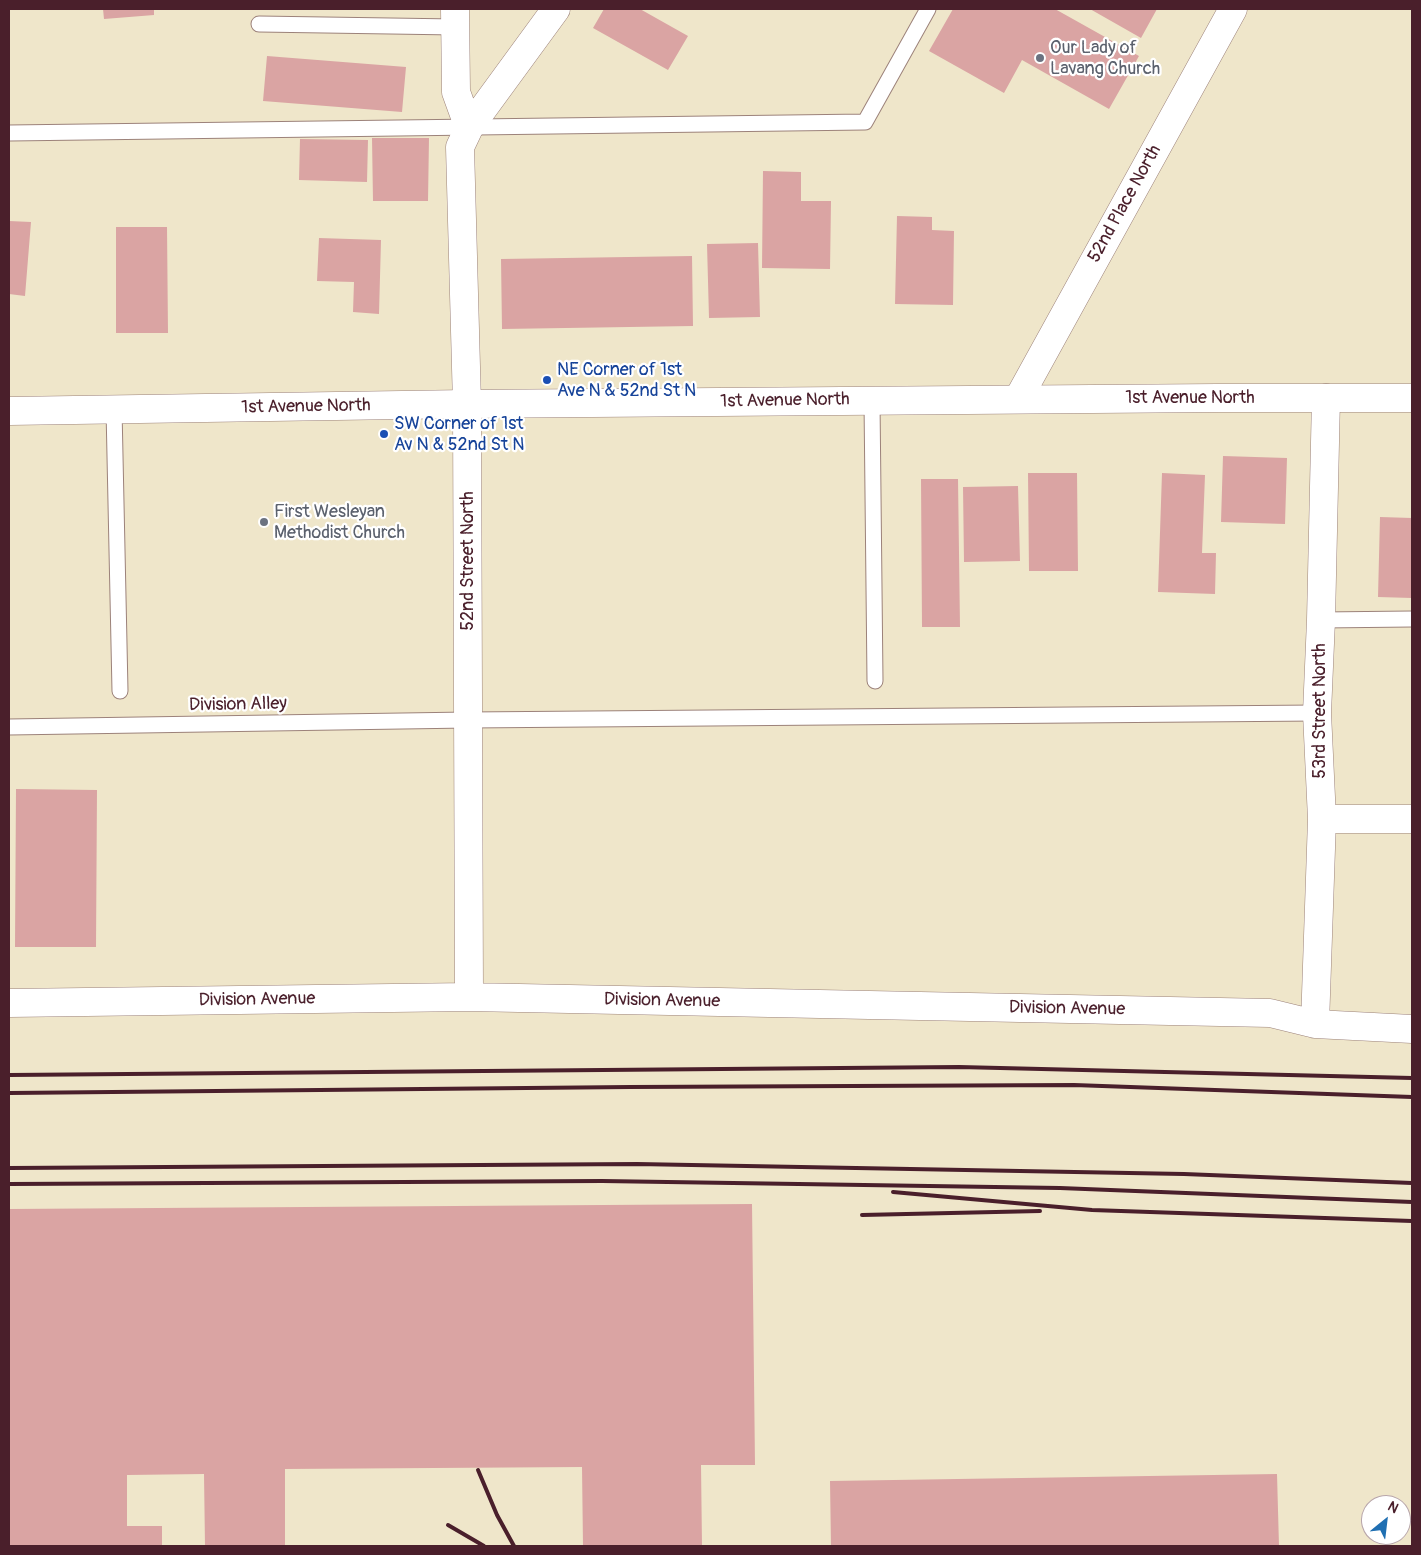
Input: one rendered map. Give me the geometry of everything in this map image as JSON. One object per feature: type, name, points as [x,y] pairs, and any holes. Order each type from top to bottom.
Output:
[{"type":"street","name":"52nd Street North","points":[[469,997],[467,404],[460,148],[469,128],[556,9]]},
{"type":"street","name":"52nd Place North","points":[[1018,400],[1233,9]]},
{"type":"street","points":[[455,18],[456,92],[469,128]]},
{"type":"street","name":"53rd Street North","points":[[1315,1024],[1322,819],[1317,714],[1326,398]]},
{"type":"street","name":"1st Avenue North","points":[[9,411],[467,404],[1412,398]]},
{"type":"street","points":[[1322,819],[1412,820]]},
{"type":"street","name":"Division Avenue","points":[[9,1003],[469,997],[1270,1012],[1315,1024],[1412,1029]]},
{"type":"lane","points":[[9,133],[865,122],[928,9]]},
{"type":"lane","points":[[259,24],[455,18]]},
{"type":"lane","points":[[872,401],[875,680]]},
{"type":"lane","points":[[114,410],[120,691]]},
{"type":"lane","points":[[1321,620],[1412,619]]},
{"type":"lane","name":"Division Alley","points":[[9,727],[468,720],[1317,714]]},
{"type":"building","points":[[103,9],[154,9],[154,15],[104,19]]},
{"type":"building","points":[[604,9],[640,9],[688,36],[668,70],[593,28]]},
{"type":"building","name":"Our Lady of Lavang Church","points":[[953,9],[1055,9],[1139,56],[1109,109],[1022,60],[1004,93],[929,51]]},
{"type":"building","points":[[1090,9],[1157,9],[1141,38]]},
{"type":"building","points":[[267,56],[406,67],[402,112],[263,101]]},
{"type":"building","points":[[372,138],[429,138],[428,201],[373,201]]},
{"type":"building","points":[[300,139],[368,140],[367,182],[299,180]]},
{"type":"building","points":[[763,171],[801,172],[801,201],[831,201],[830,269],[762,268]]},
{"type":"building","points":[[897,216],[932,217],[932,230],[954,231],[953,305],[895,304]]},
{"type":"building","points":[[9,221],[31,222],[25,296],[9,294]]},
{"type":"building","points":[[116,227],[167,227],[168,333],[116,333]]},
{"type":"building","points":[[319,238],[381,240],[379,314],[353,312],[354,282],[317,281]]},
{"type":"building","points":[[758,243],[760,317],[709,318],[707,244]]},
{"type":"building","points":[[692,256],[693,326],[502,329],[501,259]]},
{"type":"building","points":[[1223,456],[1287,458],[1285,524],[1221,522]]},
{"type":"building","points":[[1028,473],[1077,473],[1078,571],[1029,571]]},
{"type":"building","points":[[1162,473],[1205,475],[1202,553],[1216,553],[1215,594],[1158,592]]},
{"type":"building","points":[[921,479],[958,479],[960,627],[922,627]]},
{"type":"building","points":[[1018,486],[1020,561],[964,562],[963,487]]},
{"type":"building","points":[[1380,517],[1412,518],[1412,598],[1378,597]]},
{"type":"building","points":[[16,789],[97,790],[96,947],[15,947]]},
{"type":"building","points":[[752,1204],[755,1465],[701,1465],[702,1546],[583,1546],[582,1467],[285,1469],[285,1546],[205,1546],[204,1474],[127,1475],[127,1526],[162,1526],[162,1546],[9,1546],[9,1209]]},
{"type":"building","points":[[1277,1474],[1279,1546],[831,1546],[830,1481]]},
{"type":"railway","points":[[9,1075],[959,1067],[1412,1078]]},
{"type":"railway","points":[[9,1093],[1074,1085],[1412,1097]]},
{"type":"railway","points":[[9,1168],[637,1164],[1184,1174],[1412,1183]]},
{"type":"railway","points":[[9,1184],[602,1181],[1060,1188],[1412,1202]]},
{"type":"railway","points":[[893,1192],[1092,1210],[1412,1221]]},
{"type":"railway","points":[[862,1215],[1040,1211]]},
{"type":"railway","points":[[478,1470],[497,1515],[514,1546]]},
{"type":"railway","points":[[448,1525],[484,1546]]},
{"type":"place","name":"Our Lady of Lavang Church","points":[[1040,58]]},
{"type":"place","name":"NE Corner of 1st Ave N & 52nd St N","points":[[547,380]]},
{"type":"place","name":"SW Corner of 1st Av N & 52nd St N","points":[[384,434]]},
{"type":"place","name":"First Wesleyan Methodist Church","points":[[264,522]]}]
